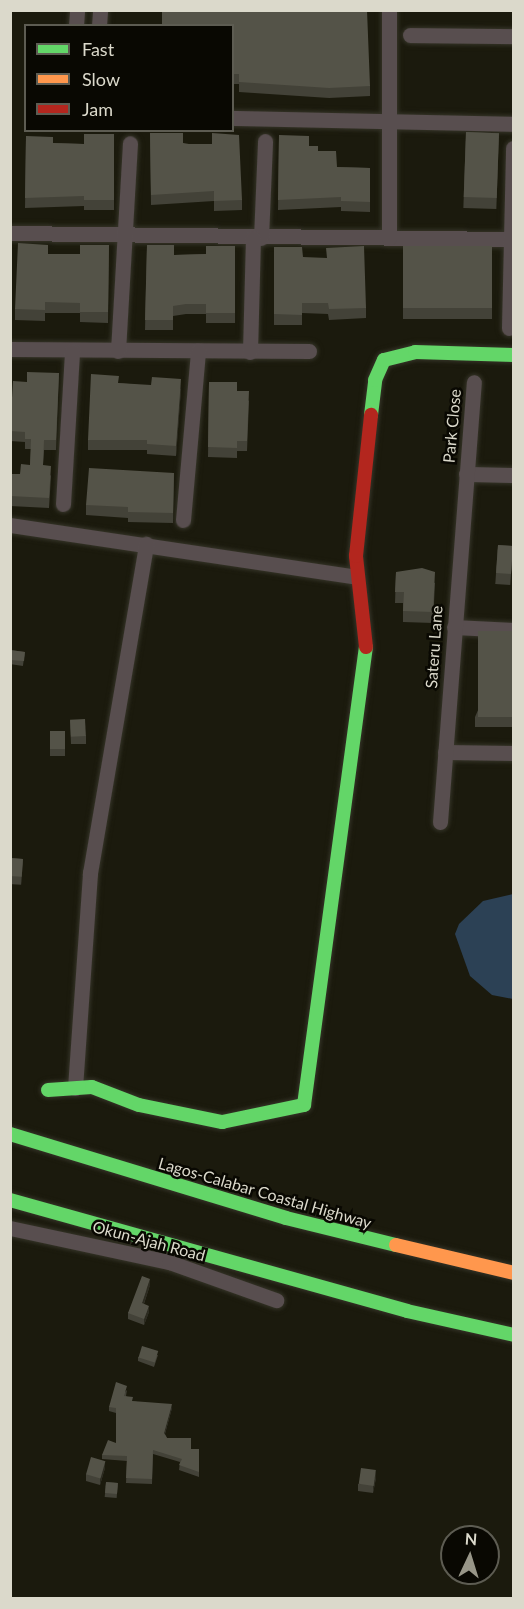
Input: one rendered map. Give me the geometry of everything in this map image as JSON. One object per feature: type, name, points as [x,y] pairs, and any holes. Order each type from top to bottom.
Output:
[{"type":"main road","points":[[48,1090],[92,1087],[139,1105],[222,1122],[304,1106],[366,652],[356,577],[375,380],[384,360],[415,352],[513,355]]},
{"type":"main road","name":"Lagos-Calabar Coastal Highway","points":[[10,1134],[286,1218],[513,1273]]},
{"type":"main road","points":[[10,1200],[397,1308],[513,1335]]},
{"type":"street","points":[[389,10],[387,122],[389,238]]},
{"type":"street","points":[[410,35],[513,36]]},
{"type":"street","points":[[234,118],[513,123]]},
{"type":"street","points":[[250,352],[265,141]]},
{"type":"street","points":[[118,351],[130,143]]},
{"type":"street","points":[[509,328],[513,148]]},
{"type":"street","points":[[10,233],[257,238],[511,239]]},
{"type":"street","points":[[10,349],[309,351]]},
{"type":"street","points":[[63,504],[72,351]]},
{"type":"street","points":[[183,520],[198,351]]},
{"type":"street","name":"Park Close","points":[[466,474],[474,382]]},
{"type":"street","points":[[466,474],[513,475]]},
{"type":"street","name":"Sateru Lane","points":[[440,822],[466,474]]},
{"type":"street","points":[[10,525],[356,577]]},
{"type":"street","points":[[75,1088],[90,873],[146,544]]},
{"type":"street","points":[[454,627],[513,630]]},
{"type":"street","points":[[445,752],[513,753]]},
{"type":"street","name":"Okun-Ajah Road","points":[[10,1228],[169,1262],[276,1300]]},
{"type":"water","points":[[514,894],[513,999],[492,995],[470,976],[455,934],[459,924],[483,901]]},
{"type":"building","points":[[162,10],[367,10],[370,86],[329,88],[239,82],[239,74],[234,74],[234,24],[162,24]]},
{"type":"building","points":[[466,132],[499,133],[497,198],[464,197]]},
{"type":"building","points":[[150,133],[183,133],[183,143],[189,144],[212,144],[212,133],[239,135],[242,200],[214,201],[214,191],[151,195]]},
{"type":"building","points":[[84,134],[114,134],[114,200],[84,200],[84,196],[25,198],[26,136],[53,137],[53,143],[84,144]]},
{"type":"building","points":[[279,135],[309,136],[309,146],[318,146],[318,151],[336,151],[337,167],[370,168],[370,202],[341,201],[341,197],[278,200]]},
{"type":"building","points":[[18,243],[48,245],[48,254],[80,254],[80,245],[109,245],[108,312],[80,312],[80,303],[45,302],[45,310],[15,309]]},
{"type":"building","points":[[147,245],[174,245],[174,255],[206,254],[206,246],[235,246],[235,313],[206,313],[206,304],[186,304],[173,306],[173,320],[145,320]]},
{"type":"building","points":[[364,246],[366,308],[329,309],[328,303],[302,303],[302,315],[274,314],[274,247],[302,247],[303,257],[327,258],[326,248]]},
{"type":"building","points":[[403,246],[492,246],[492,308],[403,308]]},
{"type":"building","points":[[27,372],[59,373],[56,440],[44,440],[43,465],[51,466],[49,498],[10,496],[10,474],[20,474],[21,464],[30,465],[31,439],[25,439],[25,432],[10,431],[13,381],[27,382]]},
{"type":"building","points":[[91,374],[119,376],[118,383],[151,385],[152,377],[181,379],[176,446],[147,444],[147,440],[88,440]]},
{"type":"building","points":[[209,382],[237,382],[237,391],[249,391],[247,441],[237,441],[237,448],[208,447]]},
{"type":"building","points":[[89,468],[174,473],[173,513],[128,512],[128,507],[86,505]]},
{"type":"building","points":[[498,545],[513,546],[511,574],[496,573]]},
{"type":"building","points":[[422,568],[435,572],[433,612],[403,611],[404,592],[395,592],[396,572]]},
{"type":"building","points":[[478,631],[513,631],[513,717],[478,717]]},
{"type":"building","points":[[10,650],[25,652],[24,661],[10,660]]},
{"type":"building","points":[[85,719],[86,736],[71,737],[70,720]]},
{"type":"building","points":[[50,731],[65,731],[65,749],[50,749]]},
{"type":"building","points":[[10,858],[23,859],[22,877],[10,876]]},
{"type":"building","points":[[142,1276],[150,1279],[142,1303],[149,1306],[144,1319],[128,1313]]},
{"type":"building","points":[[142,1346],[158,1351],[155,1362],[138,1357]]},
{"type":"building","points":[[116,1382],[127,1386],[124,1396],[133,1397],[132,1401],[172,1404],[164,1433],[167,1438],[191,1438],[191,1449],[199,1449],[199,1472],[179,1465],[182,1459],[153,1450],[152,1479],[126,1478],[127,1456],[102,1455],[108,1440],[116,1443],[116,1408],[109,1407]]},
{"type":"building","points":[[91,1457],[105,1461],[100,1478],[86,1474]]},
{"type":"building","points":[[361,1468],[376,1470],[374,1486],[359,1484]]},
{"type":"building","points":[[106,1482],[118,1483],[117,1494],[105,1493]]},
{"type":"traffic: fast","points":[[371,415],[375,380],[384,360],[415,352],[514,355]]},
{"type":"traffic: fast","points":[[48,1090],[92,1087],[139,1105],[222,1122],[304,1105],[366,647]]},
{"type":"traffic: fast","points":[[10,1134],[286,1218],[396,1245]]},
{"type":"traffic: fast","points":[[10,1200],[407,1311],[514,1335]]},
{"type":"traffic: slow","points":[[396,1245],[514,1273]]},
{"type":"traffic: jam","points":[[366,647],[356,556],[371,415]]}]
